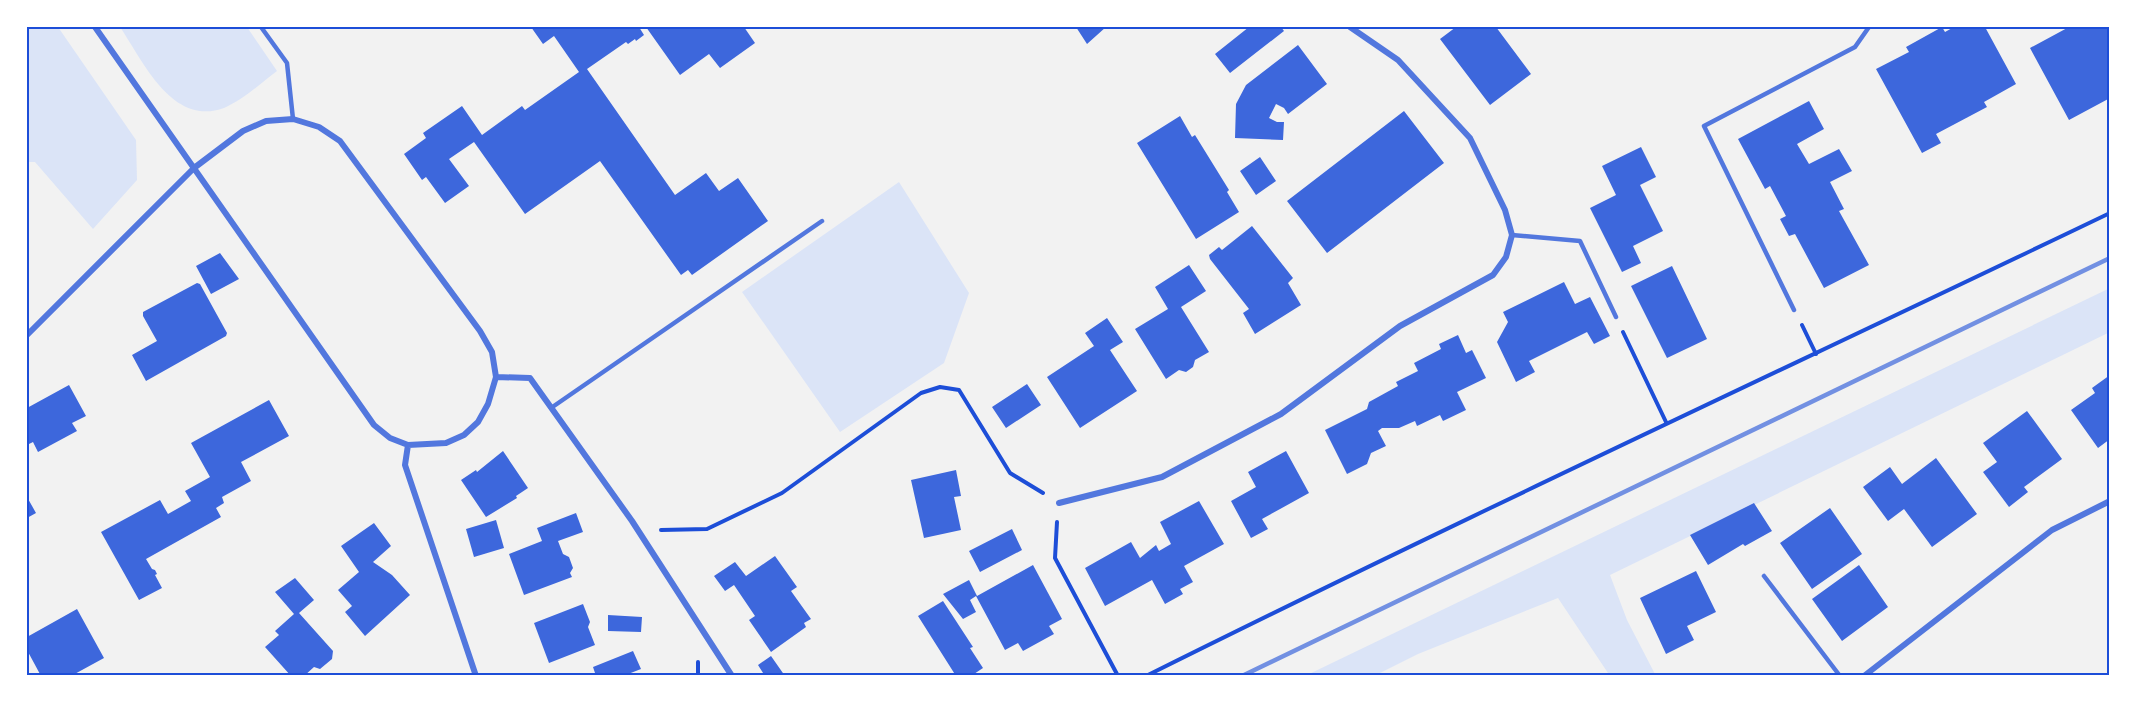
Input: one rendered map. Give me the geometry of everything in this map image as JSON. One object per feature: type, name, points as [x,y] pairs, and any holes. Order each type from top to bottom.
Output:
[{"type":"street","points":[[27,335],[194,168],[243,132],[266,122],[293,119],[319,127],[340,141],[480,331],[492,352],[496,377],[488,404],[478,422],[464,435],[446,443],[408,445],[390,438],[374,425],[194,168],[95,27]]},
{"type":"street","points":[[1059,503],[1162,477],[1281,414],[1400,326],[1493,275],[1506,257],[1512,235],[1505,210],[1470,138],[1398,60],[1350,27]]},
{"type":"street","points":[[496,377],[530,378],[632,521],[732,676]]},
{"type":"street","points":[[408,445],[405,465],[476,676]]},
{"type":"street","points":[[1868,675],[2052,530],[2110,501]]},
{"type":"lane","points":[[261,27],[287,63],[293,119]]},
{"type":"lane","points":[[1794,310],[1704,126],[1855,47],[1869,27]]},
{"type":"lane","points":[[551,408],[822,221]]},
{"type":"lane","points":[[1512,235],[1580,241],[1616,317]]},
{"type":"lane","points":[[1764,576],[1840,676]]},
{"type":"path","points":[[1146,676],[1666,423],[2110,213]]},
{"type":"path","points":[[1794,310],[1816,354]]},
{"type":"path","points":[[1616,317],[1666,423]]},
{"type":"path","points":[[632,521],[660,530],[707,529],[782,493],[921,393],[940,387],[959,390],[1010,473],[1059,503],[1055,558],[1118,676]]},
{"type":"shaded area","points":[[27,27],[58,27],[136,140],[137,180],[93,229],[35,162],[27,162]]},
{"type":"shaded area","points":[[120,27],[247,27],[277,71],[245,96],[224,108],[206,111],[189,108],[174,100],[149,73]]},
{"type":"shaded area","points":[[899,182],[969,293],[944,363],[840,432],[742,292]]},
{"type":"shaded area","points":[[2110,288],[2110,332],[1610,575],[1627,620],[1656,676],[1610,676],[1558,598],[1418,654],[1374,676],[1305,676]]},
{"type":"building","points":[[531,27],[639,27],[644,35],[636,41],[635,39],[628,44],[626,42],[587,69],[675,195],[706,173],[719,191],[738,178],[768,221],[692,275],[688,270],[681,275],[600,161],[525,214],[474,142],[449,159],[469,186],[445,203],[426,177],[422,180],[404,154],[426,138],[423,133],[462,106],[482,135],[522,106],[525,110],[579,72],[554,36],[543,44]]},
{"type":"building","points":[[646,27],[744,27],[755,43],[720,68],[709,54],[680,75]]},
{"type":"building","points":[[1076,27],[1106,27],[1087,44]]},
{"type":"building","points":[[1249,27],[1281,27],[1284,31],[1230,73],[1215,54]]},
{"type":"building","points":[[1456,27],[1496,27],[1531,74],[1490,105],[1440,39]]},
{"type":"building","points":[[1942,27],[1945,32],[1954,27],[1985,27],[2016,84],[1984,102],[1987,107],[1936,134],[1941,143],[1922,153],[1876,69],[1909,52],[1906,47]]},
{"type":"building","points":[[2069,27],[2110,27],[2110,98],[2069,120],[2030,48]]},
{"type":"building","points":[[1298,45],[1327,84],[1288,114],[1284,108],[1276,104],[1269,118],[1277,122],[1284,122],[1283,140],[1235,138],[1236,104],[1246,85]]},
{"type":"building","points":[[1809,101],[1824,129],[1797,144],[1809,164],[1839,149],[1852,171],[1830,182],[1844,209],[1839,211],[1869,265],[1824,288],[1795,234],[1789,236],[1780,219],[1786,216],[1770,186],[1765,189],[1738,139]]},
{"type":"building","points":[[1404,111],[1444,163],[1327,253],[1287,201]]},
{"type":"building","points":[[1180,116],[1192,137],[1195,135],[1229,190],[1227,192],[1239,212],[1196,239],[1137,143]]},
{"type":"building","points":[[1641,147],[1656,177],[1640,185],[1663,231],[1633,246],[1641,263],[1622,272],[1590,208],[1616,195],[1602,166]]},
{"type":"building","points":[[1260,157],[1276,181],[1256,195],[1240,171]]},
{"type":"building","points":[[1252,226],[1293,278],[1288,283],[1301,305],[1255,334],[1243,313],[1249,309],[1209,255],[1219,247],[1222,250]]},
{"type":"building","points":[[220,253],[239,279],[211,294],[196,266]]},
{"type":"building","points":[[1189,265],[1206,291],[1181,307],[1209,352],[1195,360],[1193,367],[1186,372],[1179,370],[1166,379],[1135,329],[1168,309],[1155,287]]},
{"type":"building","points":[[1672,266],[1707,339],[1667,358],[1631,286]]},
{"type":"building","points":[[1564,282],[1575,304],[1590,297],[1610,336],[1594,344],[1587,332],[1529,361],[1535,372],[1516,382],[1497,342],[1508,322],[1503,312]]},
{"type":"building","points":[[197,283],[200,284],[227,333],[226,336],[146,381],[132,355],[157,341],[143,312]]},
{"type":"building","points":[[1107,318],[1123,342],[1110,350],[1137,391],[1080,428],[1047,377],[1094,346],[1085,333]]},
{"type":"building","points":[[1458,335],[1466,353],[1472,350],[1486,378],[1457,392],[1466,410],[1443,421],[1440,415],[1417,426],[1415,421],[1399,428],[1382,428],[1378,431],[1386,446],[1371,453],[1367,464],[1347,474],[1325,430],[1367,409],[1369,402],[1398,386],[1396,382],[1418,371],[1414,363],[1441,349],[1439,344]]},
{"type":"building","points":[[2110,375],[2110,439],[2098,448],[2071,410],[2095,393],[2092,388]]},
{"type":"building","points":[[1027,384],[1041,405],[1006,428],[992,407]]},
{"type":"building","points":[[69,385],[86,416],[72,423],[77,431],[38,452],[33,442],[27,445],[27,416],[29,415],[27,408]]},
{"type":"building","points":[[269,400],[289,436],[241,462],[251,481],[222,497],[224,503],[216,508],[221,517],[146,559],[155,570],[157,574],[155,575],[162,588],[139,600],[101,532],[160,500],[168,514],[191,501],[185,491],[210,477],[191,443]]},
{"type":"building","points":[[2027,411],[2062,459],[2024,487],[2028,492],[2009,507],[1983,472],[1997,462],[1983,443]]},
{"type":"building","points":[[503,451],[528,488],[516,496],[517,498],[486,517],[461,480],[476,470],[477,472]]},
{"type":"building","points":[[1286,451],[1309,493],[1262,519],[1268,529],[1251,538],[1231,501],[1256,487],[1248,472]]},
{"type":"building","points":[[1936,458],[1977,514],[1932,547],[1904,509],[1888,521],[1863,487],[1890,467],[1902,484]]},
{"type":"building","points":[[956,470],[961,496],[954,497],[961,530],[924,538],[911,480]]},
{"type":"building","points":[[27,497],[36,513],[27,518]]},
{"type":"building","points":[[1199,501],[1224,544],[1184,566],[1193,582],[1180,589],[1183,594],[1165,604],[1152,580],[1105,606],[1085,568],[1131,542],[1140,558],[1156,545],[1159,551],[1171,544],[1160,522]]},
{"type":"building","points":[[1754,503],[1772,531],[1745,546],[1743,544],[1708,565],[1690,535]]},
{"type":"building","points":[[1830,508],[1862,554],[1812,589],[1780,543]]},
{"type":"building","points":[[576,513],[583,532],[558,541],[563,554],[569,557],[573,568],[570,573],[572,577],[524,595],[509,554],[542,541],[537,528]]},
{"type":"building","points":[[496,520],[504,548],[474,557],[466,529]]},
{"type":"building","points":[[374,523],[391,546],[373,562],[392,575],[410,595],[365,636],[345,612],[352,606],[338,590],[359,572],[341,546]]},
{"type":"building","points":[[1012,529],[1022,550],[980,572],[969,551]]},
{"type":"building","points":[[775,556],[797,587],[791,591],[811,619],[804,623],[806,627],[771,652],[749,620],[755,616],[734,585],[725,591],[714,576],[735,562],[746,576]]},
{"type":"building","points":[[1033,565],[1062,619],[1049,626],[1054,634],[1023,651],[1018,643],[1005,650],[976,596],[970,600],[976,612],[963,619],[943,594],[969,580],[977,596]]},
{"type":"building","points":[[1859,565],[1888,607],[1842,641],[1812,599]]},
{"type":"building","points":[[1696,571],[1716,612],[1687,626],[1694,640],[1666,654],[1640,598]]},
{"type":"building","points":[[295,578],[314,600],[299,613],[333,651],[332,659],[320,669],[314,667],[304,676],[291,676],[265,647],[279,635],[275,631],[294,614],[275,592]]},
{"type":"building","points":[[943,601],[973,647],[970,648],[983,668],[971,676],[956,676],[918,616]]},
{"type":"building","points":[[583,604],[595,645],[549,663],[534,623]]},
{"type":"building","points":[[77,609],[104,658],[71,676],[41,676],[27,650],[27,637]]},
{"type":"building","points":[[608,615],[642,617],[641,632],[608,631]]},
{"type":"building","points":[[633,651],[641,669],[623,676],[596,676],[593,667]]},
{"type":"building","points":[[771,656],[785,676],[765,676],[758,665]]},
{"type":"railway","points":[[1242,676],[2110,258]]}]
